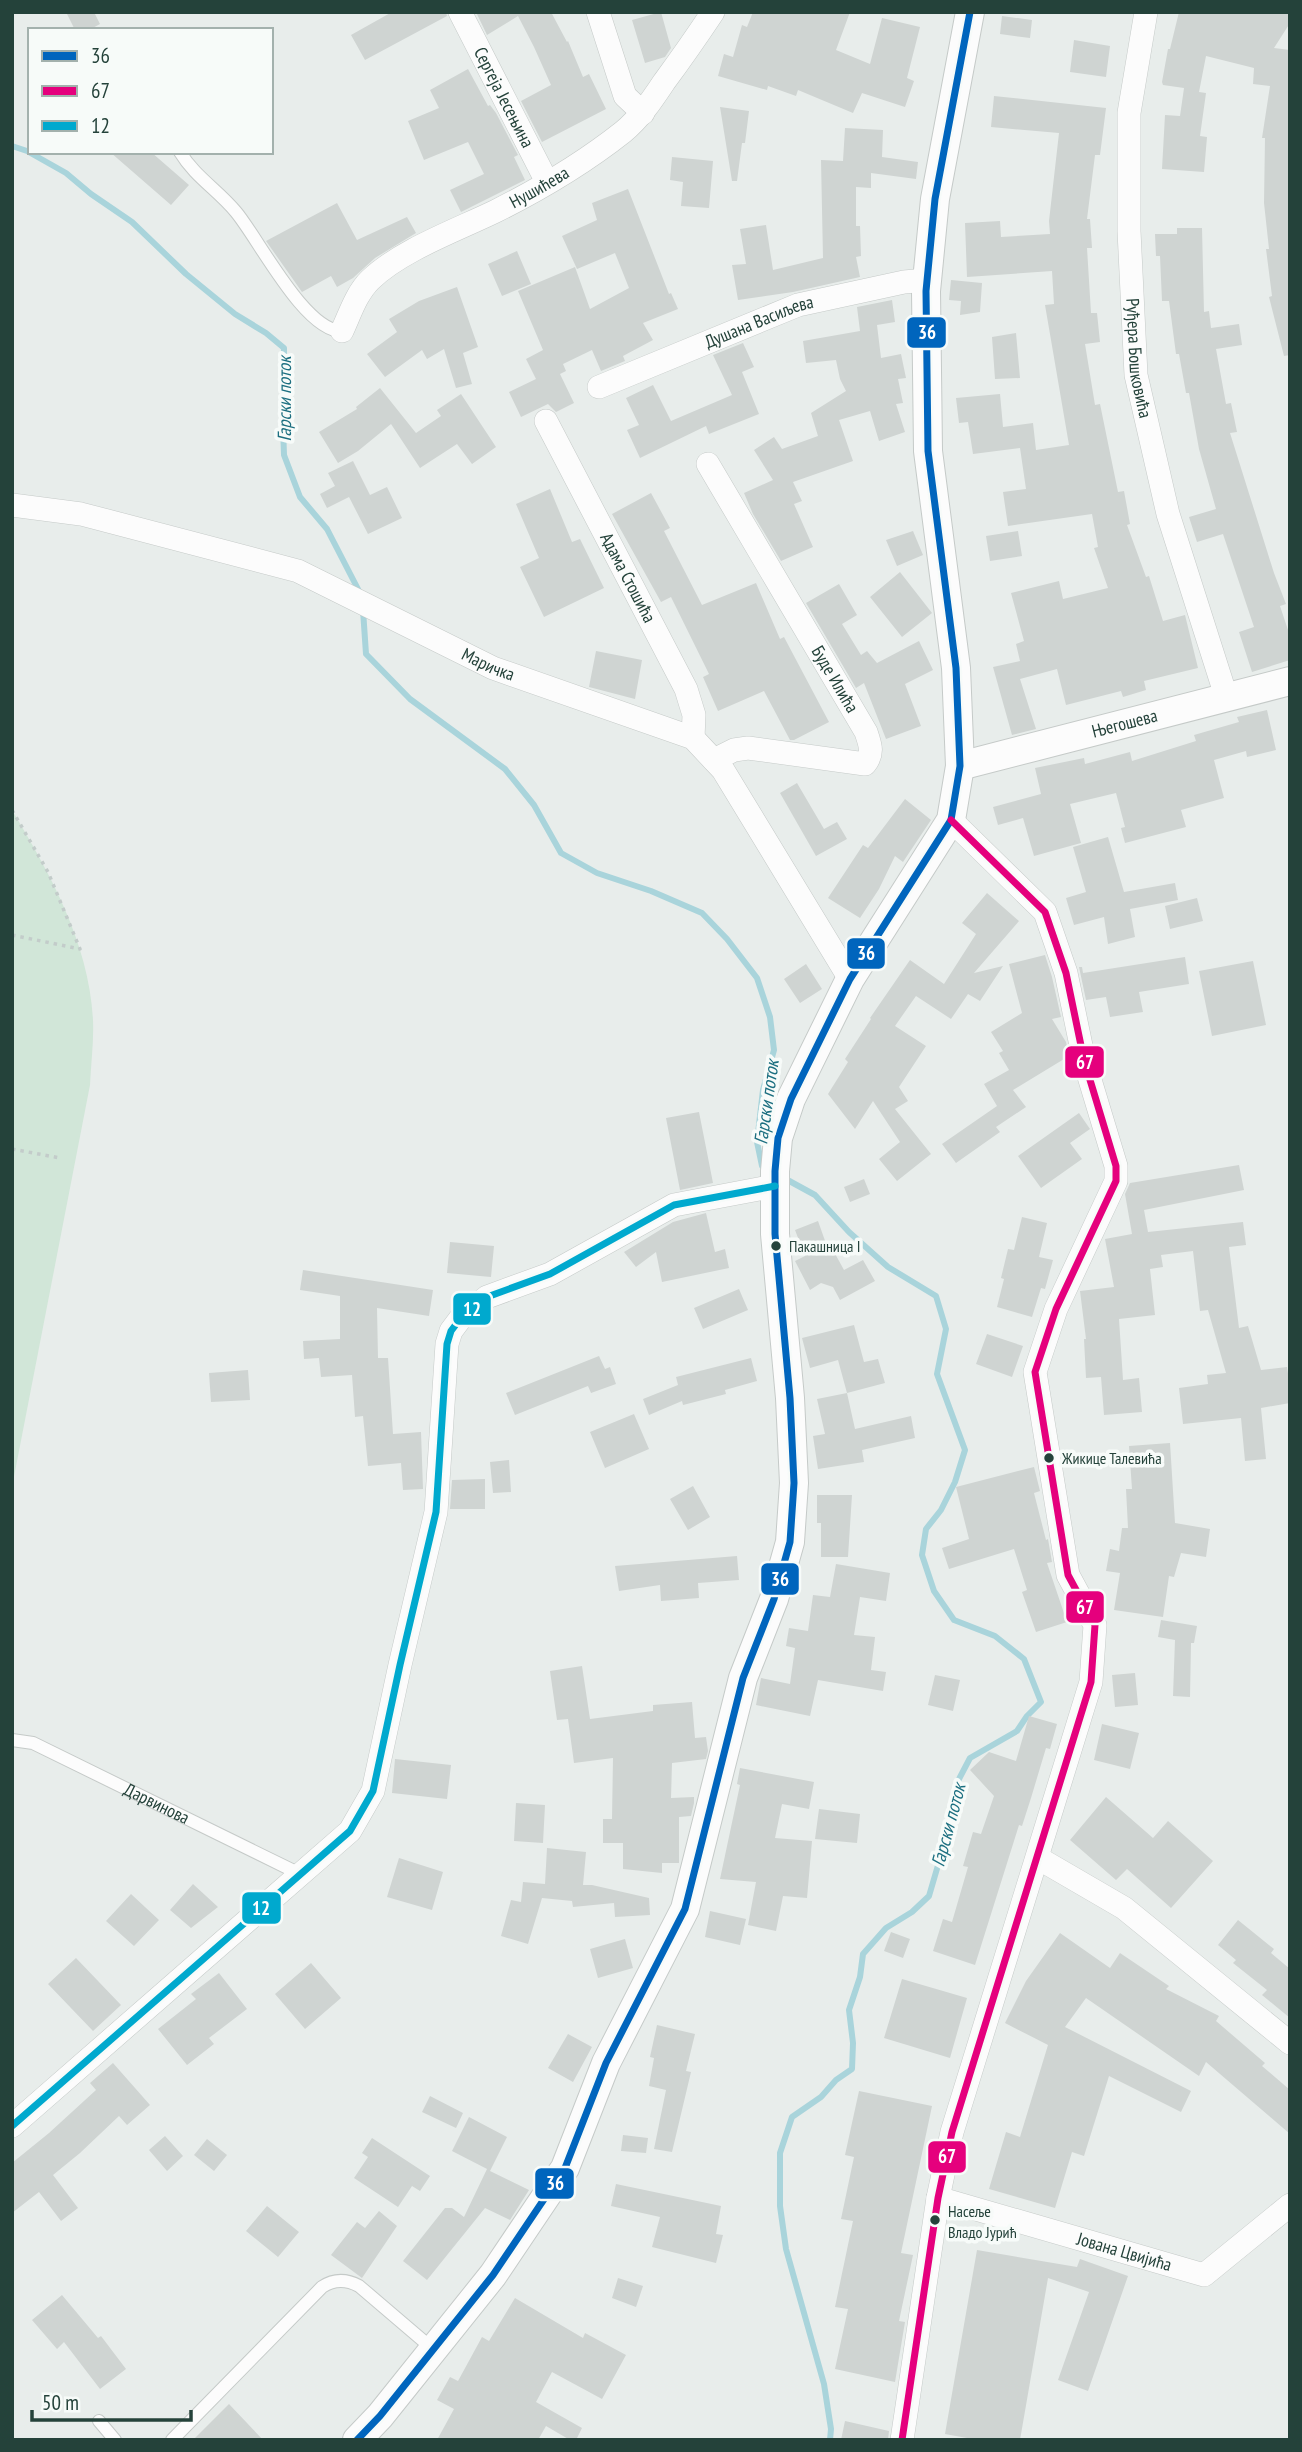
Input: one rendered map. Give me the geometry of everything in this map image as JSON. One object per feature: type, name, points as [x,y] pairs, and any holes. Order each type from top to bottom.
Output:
[{"type":"street","name":"Сергеја Јесењина","points":[[460,12],[547,182]]},
{"type":"street","points":[[598,12],[625,96],[643,113]]},
{"type":"street","name":"Нушићева","points":[[342,331],[359,293],[370,280],[392,264],[547,182],[602,148],[626,129],[643,113],[713,12]]},
{"type":"street","points":[[357,2440],[380,2416],[493,2275],[565,2168],[606,2063],[685,1909],[743,1678],[774,1599],[790,1542],[793,1471],[775,1194],[778,1138],[791,1099],[850,979],[951,820],[960,766],[956,668],[928,451],[925,334],[935,199],[970,12]]},
{"type":"street","name":"Руђера Бошковића","points":[[1146,12],[1129,113],[1129,231],[1136,374],[1168,514],[1226,696]]},
{"type":"street","name":"Душана Васиљева","points":[[599,387],[797,306],[904,282],[927,280]]},
{"type":"street","name":"Адама Стошића","points":[[546,421],[686,689],[694,715],[693,738]]},
{"type":"street","name":"Буде Илића","points":[[708,464],[866,732],[871,747],[870,757],[865,764],[748,748],[734,750],[714,760]]},
{"type":"street","name":"Маричка","points":[[12,505],[81,514],[298,572],[493,668],[693,738],[723,771],[850,979]]},
{"type":"street","name":"Његошева","points":[[960,766],[1290,681]]},
{"type":"street","points":[[902,2440],[938,2198],[956,2120],[1091,1682],[1095,1625],[1068,1575],[1035,1372],[1056,1309],[1116,1181],[1116,1166],[1084,1060],[1066,973],[1045,912],[951,820]]},
{"type":"street","points":[[12,2126],[350,1832],[373,1791],[436,1512],[447,1345],[451,1331],[460,1319],[487,1297],[550,1274],[674,1205],[775,1194]]},
{"type":"street","points":[[1038,1857],[1124,1908],[1290,2043]]},
{"type":"street","name":"Јована Цвијића","points":[[938,2198],[1204,2275],[1290,2205]]},
{"type":"lane","points":[[182,154],[204,183],[237,213],[302,304],[326,328],[342,331]]},
{"type":"lane","name":"Дарвинова","points":[[12,1740],[33,1743],[300,1874]]},
{"type":"lane","points":[[172,2440],[322,2287],[334,2281],[351,2282],[359,2286],[434,2350]]},
{"type":"lane","points":[[99,2421],[115,2440]]},
{"type":"path","points":[[12,810],[48,872],[80,948],[12,935]]},
{"type":"path","points":[[12,1149],[61,1158]]},
{"type":"green space","points":[[12,810],[53,884],[76,937],[90,991],[93,1028],[90,1085],[12,1487]]},
{"type":"building","points":[[66,12],[94,12],[100,24],[93,28],[74,28]]},
{"type":"building","points":[[392,12],[446,12],[447,16],[365,60],[351,35]]},
{"type":"building","points":[[476,12],[551,12],[568,41],[583,77],[589,74],[606,109],[542,142],[521,101],[551,85],[534,47],[518,16],[487,35]]},
{"type":"building","points":[[661,12],[671,48],[665,57],[645,63],[632,20]]},
{"type":"building","points":[[753,12],[850,12],[836,50],[870,64],[882,18],[920,27],[907,78],[914,81],[905,107],[862,93],[853,113],[798,90],[796,96],[768,86],[767,90],[718,76],[724,54],[733,57],[742,25],[747,27]]},
{"type":"building","points":[[1179,12],[1290,12],[1290,23],[1274,48],[1290,50],[1290,355],[1284,356],[1269,297],[1272,296],[1266,249],[1269,249],[1264,203],[1265,138],[1262,138],[1270,86],[1253,84],[1254,68],[1206,56],[1199,92],[1206,93],[1200,136],[1207,137],[1204,172],[1162,169],[1165,115],[1180,116],[1184,88],[1163,85],[1162,82]]},
{"type":"building","points":[[1002,16],[1032,20],[1030,38],[1000,34]]},
{"type":"building","points":[[1074,40],[1110,46],[1106,77],[1070,72]]},
{"type":"building","points":[[468,69],[518,155],[514,157],[525,180],[461,212],[450,190],[484,174],[468,142],[424,160],[408,121],[439,108],[430,90]]},
{"type":"building","points":[[994,96],[1106,108],[1100,155],[1095,155],[1087,219],[1090,219],[1092,248],[1087,248],[1091,313],[1097,313],[1100,342],[1085,344],[1095,405],[1100,404],[1118,492],[1124,491],[1130,524],[1127,525],[1146,577],[1149,576],[1163,621],[1185,615],[1198,668],[1144,681],[1146,690],[1123,697],[1121,691],[1066,705],[1057,669],[1020,679],[1036,729],[1012,735],[993,667],[1020,661],[1016,644],[1024,641],[1011,593],[1059,581],[1063,599],[1108,588],[1094,548],[1098,547],[1092,514],[1008,526],[1003,492],[1026,489],[1020,448],[973,454],[968,422],[959,423],[956,398],[1000,394],[1003,427],[1033,423],[1036,450],[1069,445],[1045,305],[1054,304],[1052,271],[967,277],[965,223],[1000,221],[1001,237],[1050,234],[1049,221],[1059,133],[991,127]]},
{"type":"building","points":[[720,107],[749,111],[737,181],[732,181]]},
{"type":"building","points":[[845,128],[883,130],[882,157],[918,162],[916,179],[871,173],[871,188],[856,187],[856,226],[860,226],[861,256],[856,257],[860,277],[793,292],[738,300],[732,265],[746,264],[740,229],[766,225],[773,270],[823,258],[821,160],[843,161]]},
{"type":"building","points":[[112,154],[153,154],[189,185],[171,205]]},
{"type":"building","points":[[672,157],[713,161],[709,208],[681,206],[683,182],[670,180]]},
{"type":"building","points":[[628,189],[669,294],[671,293],[678,309],[643,323],[653,340],[623,356],[625,361],[601,371],[592,350],[563,364],[566,371],[560,374],[574,403],[556,412],[548,404],[521,417],[509,392],[536,379],[526,359],[543,350],[518,291],[575,267],[590,309],[629,288],[615,253],[577,269],[562,236],[597,220],[592,203]]},
{"type":"building","points":[[337,203],[357,240],[407,217],[416,233],[375,258],[353,278],[337,287],[331,276],[302,292],[266,241]]},
{"type":"building","points":[[1177,228],[1202,228],[1204,312],[1209,311],[1211,328],[1239,324],[1242,345],[1216,349],[1226,404],[1231,403],[1237,432],[1230,433],[1286,604],[1280,606],[1290,636],[1290,660],[1252,672],[1239,632],[1254,627],[1223,534],[1197,542],[1189,517],[1216,509],[1199,449],[1179,354],[1176,354],[1169,301],[1162,301],[1160,256],[1156,256],[1155,234],[1177,234]]},
{"type":"building","points":[[517,251],[531,284],[502,296],[488,264]]},
{"type":"building","points":[[951,280],[982,283],[980,312],[960,315],[961,301],[949,300]]},
{"type":"building","points":[[457,287],[478,347],[463,353],[472,384],[456,388],[444,349],[427,359],[422,350],[385,377],[367,354],[397,332],[389,319],[419,301]]},
{"type":"building","points":[[892,300],[895,322],[877,325],[881,358],[901,354],[906,378],[898,379],[903,403],[896,404],[905,432],[879,441],[870,411],[839,420],[853,461],[793,482],[802,501],[794,504],[813,547],[781,561],[753,514],[744,493],[773,480],[754,450],[774,437],[782,449],[818,436],[811,413],[846,391],[836,360],[806,363],[803,341],[860,331],[857,307]]},
{"type":"building","points":[[1016,333],[1020,378],[995,379],[992,337]]},
{"type":"building","points":[[743,343],[754,367],[742,372],[759,414],[709,434],[706,426],[640,458],[627,430],[639,425],[626,398],[653,385],[671,421],[732,395],[713,355]]},
{"type":"building","points":[[380,388],[416,433],[441,416],[437,410],[461,394],[496,447],[472,464],[457,444],[420,468],[391,424],[358,451],[338,463],[319,432],[357,409],[356,407]]},
{"type":"building","points":[[353,461],[370,495],[387,487],[402,518],[368,534],[349,497],[327,508],[320,494],[335,486],[328,473]]},
{"type":"building","points":[[550,489],[572,542],[580,539],[604,588],[544,617],[520,567],[539,558],[516,504]]},
{"type":"building","points":[[651,493],[670,528],[664,531],[702,605],[756,583],[780,639],[784,637],[829,722],[790,740],[764,691],[718,711],[703,677],[709,674],[671,597],[661,602],[612,514]]},
{"type":"building","points":[[913,531],[923,555],[897,566],[886,540]]},
{"type":"building","points":[[1018,531],[1022,556],[990,561],[986,536]]},
{"type":"building","points":[[900,572],[932,613],[902,637],[870,597]]},
{"type":"building","points":[[839,584],[857,615],[842,624],[861,655],[867,651],[877,663],[919,641],[933,670],[905,684],[921,726],[886,739],[864,683],[856,688],[806,603]]},
{"type":"building","points":[[596,651],[642,660],[635,699],[589,687]]},
{"type":"building","points":[[1267,710],[1276,750],[1247,757],[1246,751],[1214,760],[1224,798],[1181,810],[1186,827],[1125,843],[1121,828],[1125,827],[1116,793],[1070,804],[1081,843],[1034,856],[1023,818],[998,825],[993,807],[1041,794],[1035,768],[1084,758],[1085,764],[1130,752],[1132,761],[1196,741],[1194,735],[1239,722],[1237,717]]},
{"type":"building","points":[[797,783],[824,829],[837,822],[847,839],[816,856],[780,793]]},
{"type":"building","points":[[905,799],[931,820],[903,862],[895,856],[879,889],[860,918],[828,898],[863,845],[868,848]]},
{"type":"building","points":[[1108,837],[1124,892],[1175,883],[1178,900],[1130,909],[1135,937],[1108,944],[1104,917],[1074,925],[1066,898],[1086,892],[1073,847]]},
{"type":"building","points":[[987,893],[1019,921],[974,973],[1003,966],[980,1001],[968,994],[951,1019],[916,996],[895,1026],[926,1046],[899,1087],[908,1101],[895,1109],[931,1154],[897,1181],[879,1159],[900,1142],[873,1101],[855,1129],[828,1094],[870,1018],[910,960],[944,984],[976,934],[962,923]]},
{"type":"building","points":[[1197,898],[1203,921],[1170,929],[1165,906]]},
{"type":"building","points":[[1045,955],[1061,1017],[1052,1019],[1066,1042],[1069,1056],[1013,1090],[1026,1107],[996,1127],[1000,1132],[956,1163],[942,1144],[997,1106],[984,1084],[1009,1070],[999,1053],[1003,1051],[991,1032],[1022,1013],[1009,964]]},
{"type":"building","points":[[1185,957],[1189,984],[1139,992],[1143,1012],[1110,1017],[1106,997],[1086,1000],[1079,967],[1082,967],[1083,973]]},
{"type":"building","points":[[1253,961],[1266,1025],[1212,1036],[1199,971]]},
{"type":"building","points":[[806,964],[822,989],[800,1003],[784,979]]},
{"type":"building","points":[[699,1112],[713,1183],[680,1190],[666,1118]]},
{"type":"building","points":[[1079,1113],[1090,1129],[1070,1143],[1082,1159],[1041,1188],[1018,1156]]},
{"type":"building","points":[[1239,1165],[1244,1190],[1144,1210],[1148,1232],[1243,1222],[1246,1245],[1229,1247],[1239,1328],[1248,1326],[1261,1370],[1287,1367],[1290,1386],[1290,1403],[1261,1408],[1266,1459],[1245,1461],[1241,1418],[1183,1424],[1179,1388],[1208,1384],[1207,1375],[1226,1373],[1208,1310],[1200,1311],[1193,1251],[1161,1255],[1163,1267],[1150,1269],[1155,1315],[1119,1319],[1123,1380],[1139,1378],[1142,1412],[1104,1415],[1101,1377],[1086,1378],[1086,1339],[1080,1291],[1114,1287],[1105,1239],[1132,1234],[1125,1194],[1130,1183]]},
{"type":"building","points":[[864,1179],[870,1194],[850,1202],[844,1187]]},
{"type":"building","points":[[706,1213],[715,1252],[725,1249],[729,1268],[662,1282],[656,1252],[636,1267],[624,1252],[673,1222]]},
{"type":"building","points":[[1022,1217],[1047,1223],[1039,1257],[1053,1260],[1045,1289],[1041,1288],[1032,1317],[997,1307],[1008,1249],[1014,1250]]},
{"type":"building","points":[[818,1221],[829,1252],[833,1250],[844,1270],[863,1260],[875,1281],[840,1300],[833,1287],[821,1283],[810,1290],[795,1261],[805,1256],[795,1230]]},
{"type":"building","points":[[450,1242],[494,1246],[491,1277],[447,1273]]},
{"type":"building","points":[[303,1270],[433,1290],[429,1316],[377,1308],[378,1358],[388,1358],[393,1434],[421,1432],[423,1489],[403,1490],[401,1463],[368,1466],[363,1416],[355,1417],[352,1375],[321,1377],[319,1358],[304,1359],[303,1341],[340,1339],[340,1296],[300,1290]]},
{"type":"building","points":[[739,1289],[748,1310],[703,1329],[694,1308]]},
{"type":"building","points":[[854,1325],[864,1362],[878,1359],[885,1383],[847,1393],[838,1360],[810,1368],[802,1338]]},
{"type":"building","points":[[987,1334],[1023,1346],[1012,1377],[976,1364]]},
{"type":"building","points":[[599,1356],[605,1369],[610,1367],[616,1384],[591,1393],[588,1386],[515,1415],[506,1393]]},
{"type":"building","points":[[751,1358],[757,1381],[725,1390],[726,1394],[683,1405],[682,1401],[649,1415],[643,1399],[678,1385],[676,1377]]},
{"type":"building","points":[[248,1370],[250,1400],[211,1402],[209,1373]]},
{"type":"building","points":[[847,1393],[855,1429],[911,1416],[915,1438],[862,1450],[864,1462],[818,1469],[813,1436],[825,1434],[817,1399]]},
{"type":"building","points":[[634,1414],[649,1449],[605,1468],[590,1432]]},
{"type":"building","points":[[1170,1443],[1175,1523],[1210,1529],[1206,1557],[1181,1553],[1174,1577],[1169,1576],[1163,1617],[1114,1610],[1120,1573],[1106,1571],[1110,1549],[1119,1551],[1122,1528],[1128,1528],[1126,1489],[1132,1489],[1129,1446]]},
{"type":"building","points":[[509,1460],[511,1492],[493,1493],[490,1462]]},
{"type":"building","points":[[1034,1467],[1040,1491],[1034,1493],[1052,1562],[1047,1563],[1067,1622],[1036,1632],[1022,1592],[1027,1590],[1014,1549],[949,1569],[942,1548],[969,1539],[956,1487]]},
{"type":"building","points":[[485,1479],[485,1509],[450,1509],[452,1480]]},
{"type":"building","points":[[693,1486],[710,1517],[688,1530],[670,1499]]},
{"type":"building","points":[[817,1495],[852,1495],[848,1557],[821,1557],[821,1523],[817,1523]]},
{"type":"building","points":[[737,1556],[739,1580],[698,1583],[699,1598],[661,1601],[660,1585],[619,1591],[615,1566]]},
{"type":"building","points":[[836,1564],[890,1573],[886,1601],[860,1597],[854,1635],[875,1637],[871,1670],[886,1672],[883,1691],[818,1680],[810,1716],[756,1705],[761,1678],[790,1684],[795,1648],[786,1646],[789,1628],[808,1631],[813,1595],[830,1597]]},
{"type":"building","points":[[1161,1620],[1197,1626],[1194,1643],[1191,1643],[1190,1697],[1173,1696],[1175,1640],[1158,1637]]},
{"type":"building","points":[[582,1666],[590,1719],[653,1711],[653,1705],[692,1702],[695,1738],[706,1737],[706,1759],[672,1763],[671,1798],[694,1797],[694,1803],[691,1816],[679,1817],[679,1863],[662,1863],[662,1873],[623,1869],[623,1843],[603,1843],[603,1819],[612,1819],[613,1758],[574,1763],[568,1719],[557,1720],[550,1671]]},
{"type":"building","points":[[1135,1673],[1138,1705],[1115,1707],[1112,1675]]},
{"type":"building","points":[[935,1675],[960,1680],[953,1711],[928,1705]]},
{"type":"building","points":[[1029,1716],[1057,1724],[1050,1749],[1046,1748],[1022,1826],[1019,1825],[975,1965],[933,1951],[943,1919],[952,1922],[968,1867],[963,1866],[973,1832],[981,1834],[994,1796],[970,1770],[989,1752],[1016,1761]]},
{"type":"building","points":[[1102,1724],[1139,1733],[1130,1769],[1094,1760]]},
{"type":"building","points":[[395,1759],[451,1765],[447,1799],[392,1793]]},
{"type":"building","points":[[740,1768],[814,1782],[809,1809],[782,1804],[775,1838],[812,1841],[807,1898],[783,1896],[776,1931],[748,1925],[756,1882],[720,1879],[740,1785],[737,1784]]},
{"type":"building","points":[[1106,1797],[1153,1838],[1168,1821],[1213,1861],[1171,1908],[1127,1869],[1116,1880],[1070,1840]]},
{"type":"building","points":[[516,1803],[545,1805],[543,1843],[514,1841]]},
{"type":"building","points":[[819,1809],[860,1814],[857,1843],[815,1839]]},
{"type":"building","points":[[547,1848],[586,1852],[583,1885],[649,1898],[650,1915],[615,1917],[614,1903],[573,1907],[572,1901],[542,1898],[528,1944],[501,1936],[511,1900],[521,1902],[523,1882],[545,1884]]},
{"type":"building","points":[[399,1858],[443,1872],[432,1910],[387,1897]]},
{"type":"building","points":[[193,1884],[218,1907],[191,1928],[170,1910]]},
{"type":"building","points":[[131,1894],[159,1920],[134,1946],[106,1921]]},
{"type":"building","points":[[710,1911],[746,1919],[740,1945],[705,1937]]},
{"type":"building","points":[[1238,1920],[1274,1949],[1271,1953],[1290,1969],[1290,2018],[1262,1995],[1267,1990],[1233,1963],[1236,1960],[1218,1945]]},
{"type":"building","points":[[891,1932],[910,1939],[903,1958],[884,1951]]},
{"type":"building","points":[[1060,1933],[1110,1968],[1120,1953],[1169,1986],[1166,1989],[1219,2016],[1216,2021],[1265,2063],[1262,2066],[1290,2090],[1290,2134],[1206,2062],[1199,2076],[1086,1998],[1065,2027],[1191,2091],[1181,2112],[1109,2076],[1084,2156],[1072,2152],[1055,2208],[989,2189],[1006,2132],[1020,2137],[1048,2045],[1005,2023],[1026,1981]]},
{"type":"building","points":[[625,1939],[633,1968],[598,1978],[590,1949]]},
{"type":"building","points":[[76,1958],[121,2005],[93,2031],[48,1984]]},
{"type":"building","points":[[311,1963],[341,1998],[305,2029],[275,1994]]},
{"type":"building","points":[[219,1973],[247,2009],[209,2038],[214,2044],[187,2065],[158,2029],[196,1999],[191,1994]]},
{"type":"building","points":[[902,1979],[967,1998],[950,2058],[884,2038]]},
{"type":"building","points":[[657,2025],[695,2034],[686,2071],[691,2072],[672,2152],[654,2149],[666,2090],[649,2086],[654,2058],[650,2057]]},
{"type":"building","points":[[568,2034],[592,2047],[573,2082],[548,2068]]},
{"type":"building","points":[[113,2063],[150,2105],[127,2125],[119,2116],[53,2175],[78,2208],[61,2221],[39,2192],[12,2213],[12,2163],[96,2090],[90,2083]]},
{"type":"building","points":[[859,2091],[932,2106],[901,2253],[913,2255],[899,2321],[905,2322],[895,2382],[835,2369],[848,2309],[835,2307],[853,2221],[841,2219],[854,2157],[845,2155]]},
{"type":"building","points":[[430,2096],[463,2113],[456,2128],[422,2112]]},
{"type":"building","points":[[469,2117],[507,2137],[490,2171],[529,2190],[510,2220],[485,2208],[427,2280],[403,2261],[445,2208],[452,2208],[464,2217],[487,2169],[489,2170],[452,2151]]},
{"type":"building","points":[[623,2135],[648,2138],[646,2153],[621,2151]]},
{"type":"building","points":[[165,2136],[183,2156],[167,2171],[149,2150]]},
{"type":"building","points":[[372,2138],[430,2176],[420,2191],[412,2186],[398,2207],[354,2178],[368,2157],[362,2153]]},
{"type":"building","points":[[207,2139],[227,2155],[214,2171],[194,2155]]},
{"type":"building","points":[[616,2184],[721,2206],[716,2234],[723,2235],[716,2263],[652,2247],[660,2217],[611,2206]]},
{"type":"building","points":[[267,2206],[299,2232],[278,2257],[246,2231]]},
{"type":"building","points":[[379,2211],[397,2226],[362,2278],[331,2255],[357,2222],[365,2228]]},
{"type":"building","points":[[977,2250],[1077,2267],[1080,2259],[1128,2276],[1088,2391],[1058,2380],[1089,2292],[1048,2278],[1020,2440],[978,2440],[945,2434]]},
{"type":"building","points":[[618,2278],[643,2286],[636,2307],[612,2298]]},
{"type":"building","points":[[62,2295],[98,2338],[101,2336],[126,2369],[100,2389],[64,2342],[57,2349],[32,2320]]},
{"type":"building","points":[[515,2298],[583,2338],[585,2333],[626,2355],[602,2399],[552,2372],[536,2402],[582,2428],[576,2440],[570,2440],[546,2426],[538,2440],[437,2440],[454,2409],[437,2400],[450,2377],[458,2381],[482,2337],[489,2341]]},
{"type":"building","points":[[229,2404],[263,2440],[193,2440]]},
{"type":"building","points":[[845,2421],[889,2431],[888,2440],[841,2440]]},
{"type":"waterway","name":"Гарски поток","points":[[12,146],[28,152]]},
{"type":"waterway","name":"Гарски поток","points":[[32,154],[66,173],[132,222],[186,274],[235,314],[284,348],[284,377],[288,401],[283,427],[284,455],[300,497],[327,529],[360,593]]},
{"type":"waterway","name":"Гарски поток","points":[[363,610],[366,654],[410,699],[505,769],[534,805],[561,853],[597,873],[651,891],[702,913],[727,939],[757,978],[770,1017],[774,1050],[763,1090],[757,1142],[762,1166],[766,1168]]},
{"type":"waterway","name":"Гарски поток","points":[[782,1177],[815,1195],[849,1232],[888,1267],[936,1296],[946,1329],[937,1374],[965,1450],[955,1482],[941,1510],[926,1529],[922,1555],[934,1591],[954,1620],[995,1636],[1024,1659],[1041,1702],[1017,1731],[970,1758],[958,1781],[953,1814],[929,1896],[912,1912],[886,1928],[863,1954],[860,1977],[849,2010],[853,2043],[852,2069],[836,2080],[821,2097],[792,2117],[780,2153],[780,2206],[786,2249],[824,2384],[831,2429],[830,2440]]},
{"type":"transit line","name":"36","points":[[357,2440],[380,2416],[493,2275],[565,2168],[606,2063],[685,1909],[743,1678],[774,1599],[790,1542],[794,1483],[790,1398],[775,1234],[778,1138],[791,1099],[850,979],[951,820],[960,766],[956,668],[928,451],[926,291],[935,199],[970,12]]},
{"type":"transit line","name":"67","points":[[902,2440],[938,2198],[952,2132],[1091,1682],[1095,1625],[1068,1575],[1035,1372],[1056,1309],[1116,1181],[1116,1166],[1084,1060],[1066,973],[1045,912],[951,820]]},
{"type":"transit line","name":"12","points":[[12,2126],[350,1831],[373,1791],[436,1512],[447,1344],[451,1331],[460,1319],[487,1297],[550,1274],[674,1205],[775,1186]]},
{"type":"place","name":"Пакашница I","points":[[776,1246]]},
{"type":"place","name":"Жикице Талевића","points":[[1049,1458]]},
{"type":"place","name":"Насеље Владо Јурић","points":[[935,2220]]}]
